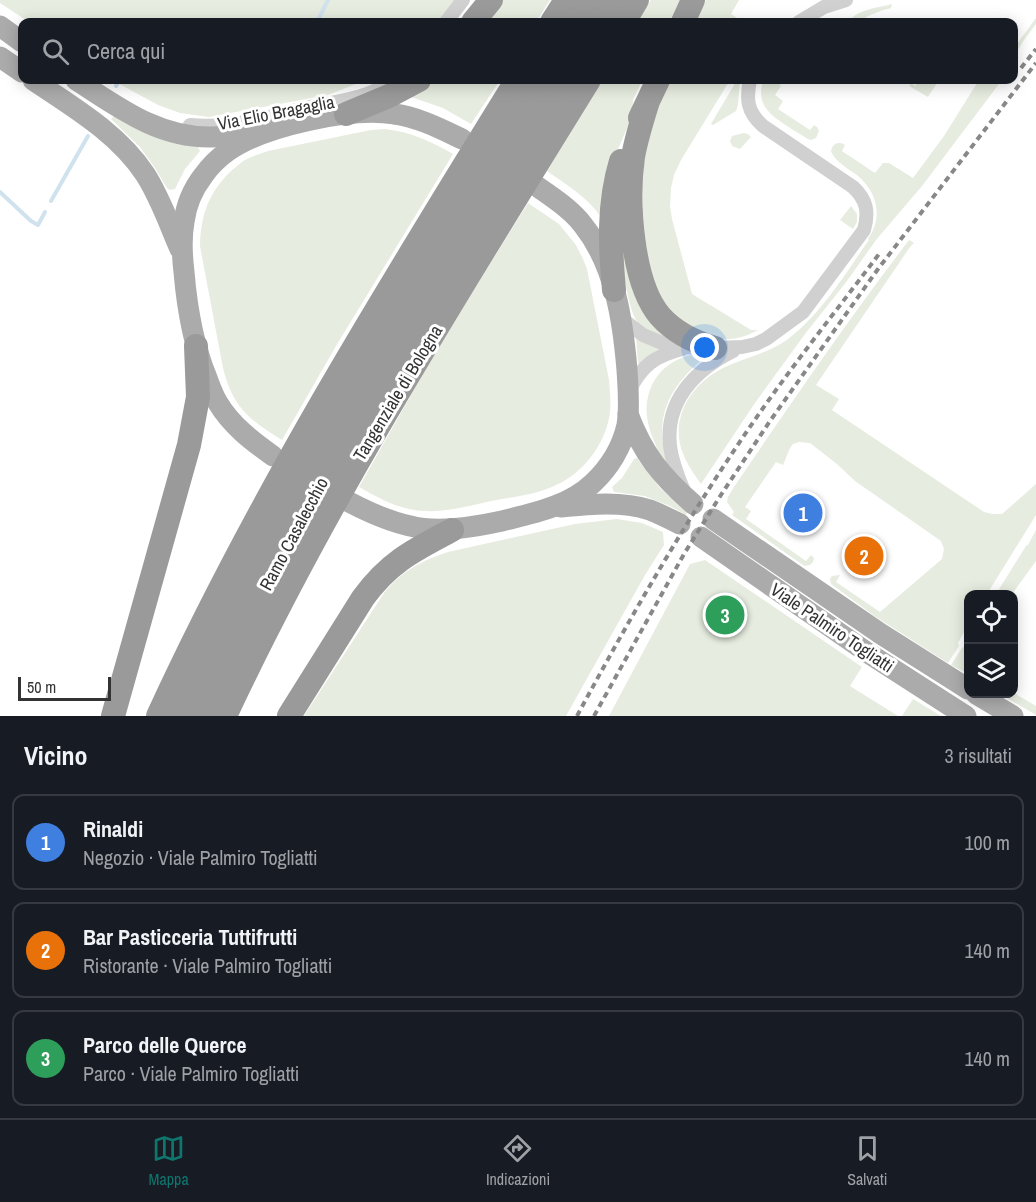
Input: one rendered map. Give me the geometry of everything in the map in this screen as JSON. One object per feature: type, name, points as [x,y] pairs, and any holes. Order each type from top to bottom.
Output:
[{"type":"highway","points":[[476,18],[491,0]]},
{"type":"highway","points":[[555,18],[566,0]]},
{"type":"highway","points":[[579,18],[590,0]]},
{"type":"highway","points":[[602,18],[613,0]]},
{"type":"highway","points":[[626,18],[637,0]]},
{"type":"highway","points":[[685,18],[693,0]]},
{"type":"highway","points":[[346,114],[390,96],[412,84]]},
{"type":"highway","name":"Tangenziale di Bologna","points":[[342,427],[371,317],[515,84]]},
{"type":"highway","name":"Ramo Casalecchio","points":[[342,427],[362,372],[539,84]]},
{"type":"highway","name":"Ramo Casalecchio","points":[[202,716],[290,520],[342,427],[389,364],[562,84]]},
{"type":"highway","name":"Tangenziale di Bologna","points":[[225,716],[253,656],[290,520],[342,427],[446,312],[587,84]]},
{"type":"highway","points":[[614,290],[610,251],[613,197],[620,164],[656,84]]},
{"type":"highway","points":[[647,104],[633,154],[631,182],[632,220],[641,275],[655,309],[670,326],[693,340],[715,348]]},
{"type":"highway","points":[[113,716],[189,445],[198,397],[196,346]]},
{"type":"highway","name":"Tangenziale di Bologna","points":[[158,716],[236,555],[290,520]]},
{"type":"highway","name":"Ramo Casalecchio","points":[[181,716],[244,584],[290,520]]},
{"type":"highway","points":[[289,716],[374,583],[388,568],[405,556],[452,530]]},
{"type":"main road","points":[[0,26],[18,39]]},
{"type":"main road","points":[[0,57],[18,69]]},
{"type":"main road","points":[[39,84],[109,133],[122,145],[154,189],[182,254]]},
{"type":"main road","points":[[83,84],[128,114],[173,133],[211,137],[274,130]]},
{"type":"main road","points":[[273,456],[237,427],[222,410],[196,346],[188,310],[182,254],[186,209],[196,187],[210,166],[229,150],[274,130],[312,119],[378,112],[406,116],[462,139]]},
{"type":"main road","points":[[349,502],[377,516],[403,525],[420,529],[452,530],[484,525],[552,507],[579,494],[605,471],[620,445],[627,424],[629,393],[621,318],[606,267],[584,225],[570,211],[538,187]]},
{"type":"main road","points":[[628,414],[633,429],[652,461],[669,483],[690,501]]},
{"type":"main road","points":[[552,507],[627,506],[651,511],[680,524]]},
{"type":"main road","name":"Viale Palmiro Togliatti","points":[[713,519],[881,634],[964,686]]},
{"type":"main road","name":"Viale Palmiro Togliatti","points":[[701,537],[916,686],[966,716]]},
{"type":"main road","points":[[984,698],[1013,716]]},
{"type":"street","points":[[449,18],[463,0]]},
{"type":"street","points":[[806,18],[824,7],[846,0]]},
{"type":"street","name":"Via Elio Bragaglia","points":[[83,84],[139,112],[178,124],[202,127],[230,125],[365,95],[386,84]]},
{"type":"street","points":[[621,318],[649,338],[667,345],[686,348],[715,348],[756,344],[803,312],[860,236],[866,223],[867,212],[862,197],[853,187],[772,133],[753,116],[748,103],[750,84]]},
{"type":"street","points":[[690,501],[673,461],[670,446],[675,407],[693,378],[722,356],[742,347]]},
{"type":"street","points":[[629,393],[641,370],[648,363],[686,348]]},
{"type":"shaded area","points":[[0,0],[458,0],[443,18],[23,18],[0,3]]},
{"type":"shaded area","points":[[501,0],[550,0],[539,18],[485,18]]},
{"type":"shaded area","points":[[651,0],[684,0],[676,18],[640,18]]},
{"type":"shaded area","points":[[706,0],[739,0],[731,14],[737,18],[697,18]]},
{"type":"shaded area","points":[[892,4],[891,8],[866,18],[852,18],[857,14]]},
{"type":"shaded area","points":[[1036,18],[1036,24],[1018,50],[1018,43]]},
{"type":"shaded area","points":[[119,84],[356,84],[328,95],[209,117],[180,113],[158,105]]},
{"type":"shaded area","points":[[429,84],[497,84],[471,124],[443,108],[411,97]]},
{"type":"shaded area","points":[[601,84],[641,84],[633,100],[632,117],[614,158],[601,217],[583,197],[547,171]]},
{"type":"shaded area","points":[[666,84],[728,84],[681,160],[674,175],[670,207],[692,294],[751,330],[758,330],[742,337],[726,339],[710,336],[677,317],[666,306],[652,275],[644,228],[643,185],[648,141],[659,100]]},
{"type":"shaded area","points":[[735,84],[740,84],[736,111],[713,125],[711,124]]},
{"type":"shaded area","points":[[762,84],[779,84],[781,86],[775,95],[783,101],[778,109],[810,130],[814,125],[817,127],[819,131],[816,138],[808,139],[770,113],[762,100]]},
{"type":"shaded area","points":[[912,84],[915,86],[916,84],[936,84],[928,97],[909,86]]},
{"type":"shaded area","points":[[976,84],[999,84],[805,334],[701,484],[686,460],[680,444],[680,420],[689,398],[714,373],[773,348],[800,329],[832,292],[873,231],[877,214],[874,198],[865,183],[836,159],[831,151],[833,146],[838,143],[845,145],[842,151],[875,173],[883,163],[889,163],[913,178],[944,136]]},
{"type":"shaded area","points":[[114,116],[154,136],[197,145],[200,151],[185,169],[175,189],[167,188],[140,147],[111,119]]},
{"type":"shaded area","points":[[385,129],[420,138],[453,154],[336,346],[282,440],[244,411],[227,381],[200,246],[204,215],[211,197],[222,180],[250,157],[268,151]]},
{"type":"shaded area","points":[[744,133],[751,137],[740,149],[732,146],[730,141],[732,136]]},
{"type":"shaded area","points":[[528,203],[559,224],[576,245],[587,269],[609,380],[610,412],[604,435],[583,466],[565,481],[547,489],[440,511],[419,511],[389,503],[359,487],[437,349]]},
{"type":"shaded area","points":[[851,206],[857,214],[857,222],[853,229],[840,220]]},
{"type":"shaded area","points":[[625,220],[681,341],[653,333],[643,328],[635,319],[623,269],[622,249]]},
{"type":"shaded area","points":[[909,240],[914,243],[816,385],[839,399],[832,410],[984,512],[1002,514],[1036,484],[1036,515],[989,590],[964,590],[964,632],[958,643],[959,646],[948,663],[876,617],[831,584],[830,579],[832,576],[840,575],[836,582],[880,612],[942,559],[944,549],[941,541],[855,481],[810,443],[793,444],[783,465],[776,462],[745,507],[751,511],[746,519],[806,561],[811,555],[814,558],[810,565],[805,566],[800,563],[732,515],[734,512],[727,502],[734,487],[798,393]]},
{"type":"shaded area","points":[[636,336],[663,348],[639,364]]},
{"type":"shaded area","points":[[692,355],[705,357],[680,381],[666,408],[663,422],[662,437],[671,471],[661,458],[650,430],[647,405],[657,376],[672,363]]},
{"type":"shaded area","points":[[637,458],[659,487],[687,513],[686,515],[645,496],[614,492],[612,487]]},
{"type":"shaded area","points":[[617,519],[642,523],[663,532],[664,545],[566,716],[304,716],[384,593],[413,568],[448,552],[575,524]]},
{"type":"shaded area","points":[[1036,530],[1036,561],[1015,590],[998,590],[1026,546]]},
{"type":"shaded area","points":[[705,560],[862,667],[850,686],[898,716],[609,716],[690,564]]},
{"type":"shaded area","points":[[964,647],[964,672],[951,665]]},
{"type":"shaded area","points":[[1018,695],[1036,706],[1036,715],[1007,698],[1018,698]]},
{"type":"shaded area","points":[[913,699],[941,716],[902,716]]},
{"type":"waterway","points":[[319,18],[328,0]]},
{"type":"waterway","points":[[51,201],[88,136]]},
{"type":"waterway","points":[[0,192],[38,225],[45,212]]},
{"type":"railway","points":[[1021,68],[1036,49]]},
{"type":"railway","points":[[594,716],[684,554],[770,421],[878,269],[1036,63]]},
{"type":"railway","points":[[577,716],[642,599],[711,485],[775,391],[879,254]]},
{"type":"place","name":"Rinaldi","points":[[803,513]]},
{"type":"place","name":"Bar Pasticceria Tuttifrutti","points":[[864,556]]},
{"type":"place","name":"Parco delle Querce","points":[[725,615]]}]
